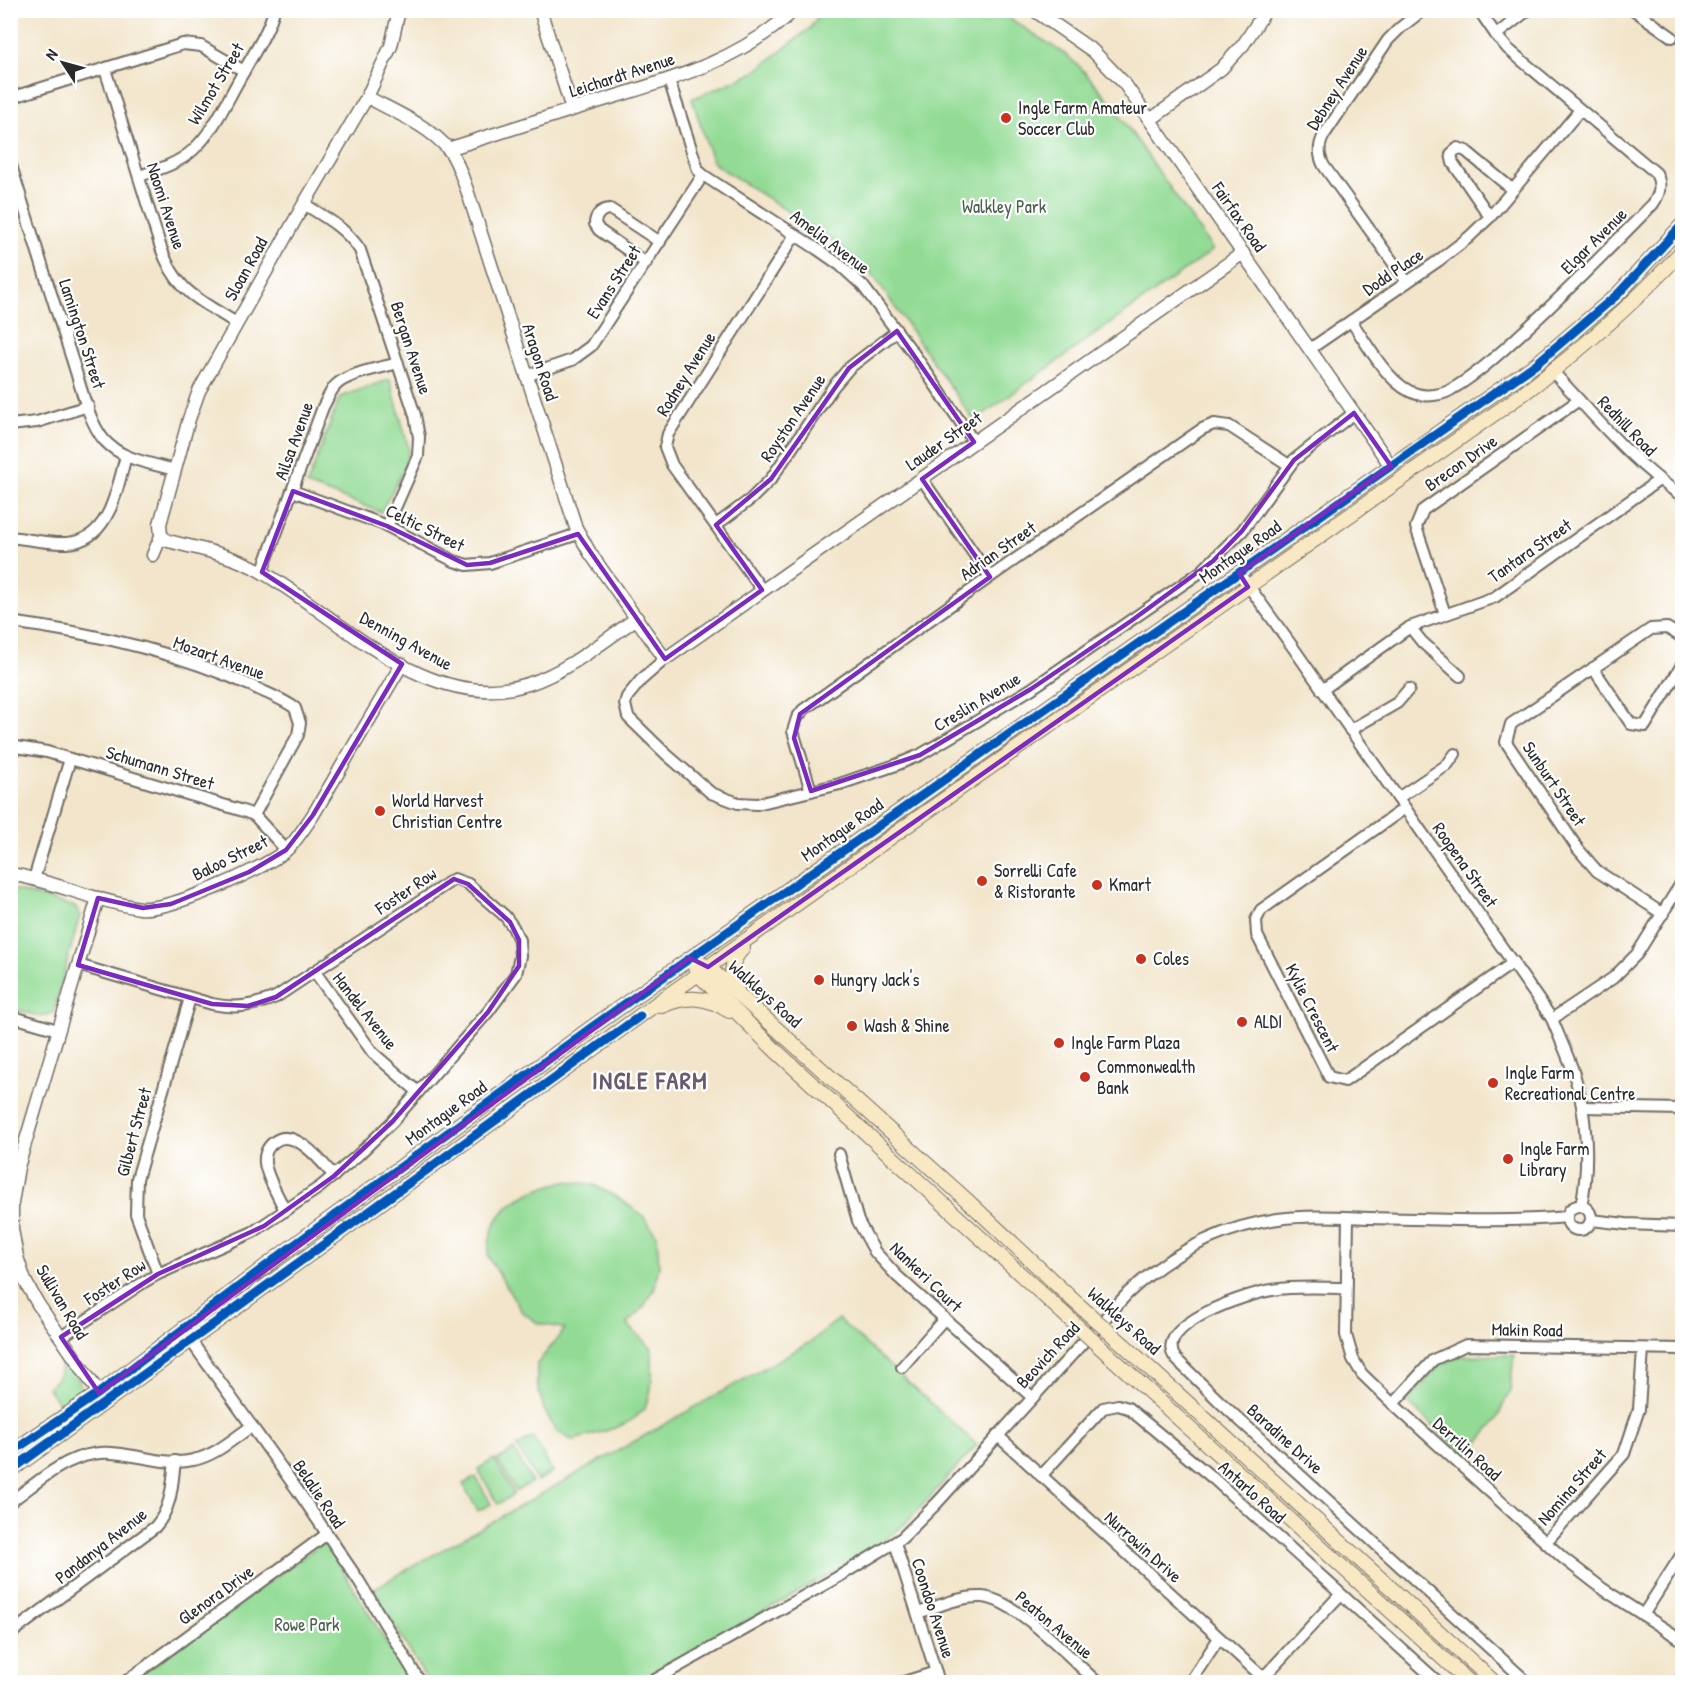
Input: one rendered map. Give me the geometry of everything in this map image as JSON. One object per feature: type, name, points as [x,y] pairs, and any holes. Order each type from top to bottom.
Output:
[{"type":"main road","name":"Montague Road","points":[[10,1471],[103,1398],[182,1330],[690,957],[1542,359],[1618,294],[1683,225]]},
{"type":"main road","name":"Montague Road","points":[[10,1453],[191,1342],[764,927],[1553,372],[1618,317],[1683,251]]},
{"type":"main road","points":[[1542,359],[1553,372]]},
{"type":"main road","points":[[1391,466],[1400,481]]},
{"type":"main road","points":[[739,996],[732,977],[734,960],[764,927]]},
{"type":"main road","name":"Walkleys Road","points":[[690,957],[750,1026],[1469,1683]]},
{"type":"main road","name":"Walkleys Road","points":[[703,971],[739,996],[970,1203],[1073,1300],[1494,1683]]},
{"type":"main road","points":[[640,1016],[672,1002],[697,998],[718,1004],[750,1026]]},
{"type":"street","name":"Wilmot Street","points":[[139,176],[171,164],[192,152],[207,134],[268,28],[274,10]]},
{"type":"street","name":"Sloan Road","points":[[153,555],[161,536],[160,525],[199,391],[367,97],[391,46],[396,32],[399,10]]},
{"type":"street","points":[[540,10],[572,109]]},
{"type":"street","name":"Leichardt Avenue","points":[[448,149],[669,80],[726,58],[764,35],[794,10]]},
{"type":"street","name":"Fairfax Road","points":[[1034,10],[1083,43],[1100,57],[1124,83],[1391,466]]},
{"type":"street","name":"Debney Avenue","points":[[1407,282],[1324,166],[1320,147],[1324,135],[1388,40],[1400,27],[1423,10]]},
{"type":"street","name":"Elgar Avenue","points":[[1351,321],[1394,380],[1410,392],[1424,395],[1452,389],[1504,349],[1536,320],[1653,204],[1659,193],[1660,182],[1656,173],[1516,57],[1496,35],[1479,10]]},
{"type":"street","points":[[1496,35],[1528,10]]},
{"type":"street","points":[[1634,10],[1672,37]]},
{"type":"street","points":[[1150,120],[1221,69],[1235,54],[1260,12]]},
{"type":"street","points":[[10,98],[175,46],[190,44],[201,46],[244,71]]},
{"type":"street","name":"Naomi Avenue","points":[[105,69],[166,262],[176,280],[198,299],[236,323]]},
{"type":"street","points":[[669,80],[696,165],[703,175]]},
{"type":"street","name":"Aragon Road","points":[[367,97],[427,131],[448,149],[459,169],[578,534],[665,659]]},
{"type":"street","name":"Dodd Place","points":[[1310,349],[1453,250],[1490,217],[1580,110]]},
{"type":"street","points":[[1490,217],[1453,164],[1451,154],[1453,150],[1462,148],[1513,190]]},
{"type":"street","name":"Lamington Street","points":[[10,162],[95,425],[104,439],[126,456],[175,470]]},
{"type":"street","name":"Amelia Avenue","points":[[703,175],[853,276],[874,298],[974,442]]},
{"type":"street","name":"Evans Street","points":[[526,376],[572,360],[588,350],[703,175]]},
{"type":"street","name":"Bergan Avenue","points":[[304,204],[349,235],[360,250],[415,415],[419,447],[411,476],[387,526]]},
{"type":"street","points":[[646,263],[599,230],[595,224],[596,217],[602,211],[610,209],[660,242]]},
{"type":"street","name":"Rodney Avenue","points":[[762,590],[668,459],[664,447],[668,434],[795,235]]},
{"type":"street","name":"Lauder Street","points":[[665,659],[1243,253]]},
{"type":"street","name":"Royston Avenue","points":[[716,525],[751,499],[771,479],[833,387],[849,368],[897,331]]},
{"type":"street","name":"Ailsa Avenue","points":[[262,572],[324,407],[336,385],[353,376],[398,363]]},
{"type":"street","name":"Redhill Road","points":[[1553,372],[1632,457],[1659,480],[1683,496]]},
{"type":"street","name":"Brecon Drive","points":[[1445,614],[1416,527],[1423,510],[1579,400]]},
{"type":"street","points":[[10,425],[37,422],[88,406]]},
{"type":"street","name":"Creslin Avenue","points":[[665,659],[636,686],[625,704],[626,713],[630,720],[707,790],[731,801],[757,804],[874,774],[920,755],[1040,683],[1202,571],[1242,531],[1289,465],[1302,452],[1354,413]]},
{"type":"street","name":"Adrian Street","points":[[811,791],[793,730],[800,714],[990,577],[1208,426],[1221,423],[1229,426],[1289,465]]},
{"type":"street","points":[[10,537],[67,543],[88,536],[100,525],[109,511],[126,456]]},
{"type":"street","points":[[922,479],[990,577]]},
{"type":"street","name":"Tantara Street","points":[[1322,690],[1410,627],[1495,597],[1659,480]]},
{"type":"street","name":"Celtic Street","points":[[293,491],[387,526],[454,561],[472,566],[503,560],[578,534]]},
{"type":"street","name":"Denning Avenue","points":[[161,536],[168,541],[234,560],[262,572],[334,622],[402,664],[431,679],[475,691],[511,689],[546,678],[637,618]]},
{"type":"street","name":"Roopena Street","points":[[1239,573],[1552,1018],[1574,1074],[1582,1107],[1585,1132],[1585,1172],[1581,1206]]},
{"type":"street","name":"Mozart Avenue","points":[[11,626],[74,632],[136,646],[232,678],[295,708],[300,723],[298,735],[254,815]]},
{"type":"street","points":[[1410,627],[1422,642],[1460,676]]},
{"type":"street","name":"Sunburt Street","points":[[1663,914],[1597,871],[1578,849],[1506,742],[1511,724],[1651,628],[1667,628],[1683,637]]},
{"type":"street","name":"Baloo Street","points":[[10,874],[143,908],[171,904],[249,872],[286,850],[313,816],[402,664]]},
{"type":"street","points":[[1593,668],[1631,724],[1645,726],[1683,666]]},
{"type":"street","points":[[1350,730],[1397,703],[1409,689]]},
{"type":"street","name":"Schumann Street","points":[[10,746],[33,749],[70,759],[254,815],[286,850]]},
{"type":"street","points":[[1398,798],[1447,765],[1455,754]]},
{"type":"street","points":[[34,879],[70,759]]},
{"type":"street","name":"Kylie Crescent","points":[[1406,808],[1261,910],[1256,920],[1257,935],[1329,1077],[1345,1081],[1514,962]]},
{"type":"street","name":"Foster Row","points":[[61,1337],[158,1274],[240,1239],[334,1176],[379,1137],[488,1012],[516,974],[520,956],[519,940],[505,916],[468,884],[454,879],[276,997],[248,1006],[225,1006],[190,998],[78,965]]},
{"type":"street","points":[[1552,1018],[1613,978],[1637,954],[1683,882]]},
{"type":"street","name":"Sullivan Road","points":[[98,898],[18,1167],[12,1195],[12,1229],[20,1267],[32,1294],[103,1398]]},
{"type":"street","name":"Handel Avenue","points":[[315,972],[373,1053],[418,1092]]},
{"type":"street","name":"Gilbert Street","points":[[158,1274],[139,1226],[135,1203],[136,1186],[190,998]]},
{"type":"street","points":[[10,1016],[58,1030]]},
{"type":"street","points":[[1582,1107],[1683,1109]]},
{"type":"street","points":[[285,1211],[265,1164],[266,1151],[274,1141],[286,1137],[296,1140],[334,1176]]},
{"type":"street","name":"Nankeri Court","points":[[838,1154],[858,1221],[872,1248],[897,1276],[1032,1397]]},
{"type":"street","points":[[1581,1206],[1588,1211],[1591,1220],[1585,1228],[1575,1230],[1568,1224],[1567,1217],[1572,1208],[1581,1206]]},
{"type":"street","name":"Beovich Road","points":[[651,1683],[895,1543],[921,1520],[1128,1293],[1149,1274],[1181,1253],[1221,1234],[1278,1219],[1470,1220],[1567,1217]]},
{"type":"street","name":"Derrilin Road","points":[[1348,1218],[1346,1335],[1350,1351],[1362,1374],[1581,1573],[1643,1616],[1683,1640]]},
{"type":"street","points":[[1591,1220],[1683,1226]]},
{"type":"street","name":"Baradine Drive","points":[[1346,1288],[1273,1290],[1231,1301],[1196,1318],[1180,1330],[1172,1341],[1171,1351],[1176,1359],[1230,1411],[1527,1683]]},
{"type":"street","points":[[902,1367],[944,1319]]},
{"type":"street","name":"Belalie Road","points":[[182,1330],[327,1534],[375,1606],[420,1683]]},
{"type":"street","name":"Makin Road","points":[[1393,1404],[1433,1360],[1466,1345],[1683,1350]]},
{"type":"street","name":"Nomina Street","points":[[1546,1542],[1624,1454],[1639,1409],[1642,1349]]},
{"type":"street","name":"Antarlo Road","points":[[1041,1476],[1103,1408],[1113,1405],[1124,1406],[1214,1479],[1438,1683]]},
{"type":"street","points":[[10,1502],[59,1467],[89,1455],[110,1454],[192,1461],[202,1458],[252,1426]]},
{"type":"street","name":"Nurrowin Drive","points":[[997,1435],[1266,1680]]},
{"type":"street","name":"Pandanya Avenue","points":[[10,1634],[155,1527],[164,1516],[169,1504],[175,1461]]},
{"type":"street","name":"Glenora Drive","points":[[125,1683],[327,1534]]},
{"type":"street","name":"Coondoo Avenue","points":[[895,1543],[938,1677]]},
{"type":"street","points":[[1643,1616],[1683,1554]]},
{"type":"street","points":[[1266,1680],[1340,1595]]},
{"type":"street","name":"Peaton Avenue","points":[[918,1613],[965,1599],[981,1597],[998,1601],[1020,1613],[1097,1683]]},
{"type":"street","points":[[1190,1683],[1219,1638]]},
{"type":"street","points":[[904,1683],[938,1677]]},
{"type":"street","points":[[1679,1683],[1683,1677]]},
{"type":"highlighted area","points":[[897,331],[974,442],[922,479],[990,577],[800,714],[794,738],[811,791],[920,755],[1031,689],[1131,621],[1213,561],[1242,531],[1294,460],[1354,413],[1391,466],[1239,573],[1248,587],[708,967],[690,958],[99,1393],[61,1337],[158,1274],[264,1226],[334,1176],[393,1121],[488,1012],[519,966],[519,940],[510,922],[468,884],[454,879],[276,997],[248,1006],[212,1004],[78,965],[98,898],[143,908],[171,904],[249,872],[286,850],[313,815],[402,664],[262,572],[293,491],[387,526],[467,565],[490,563],[578,534],[665,659],[762,590],[716,525],[771,479],[849,368]]},
{"type":"green space","name":"Walkley Park","points":[[822,11],[998,11],[1065,54],[1081,68],[1109,100],[1213,250],[974,421],[870,271],[835,242],[713,163],[692,99],[753,73],[810,28]]},
{"type":"green space","points":[[390,379],[409,450],[405,467],[381,512],[307,485],[340,397]]},
{"type":"green space","points":[[11,889],[76,907],[80,915],[53,1013],[41,1017],[11,1008]]},
{"type":"green space","points":[[566,1181],[594,1185],[620,1199],[643,1216],[657,1236],[659,1266],[654,1290],[642,1309],[627,1324],[652,1349],[651,1385],[646,1405],[641,1413],[624,1424],[572,1440],[556,1431],[544,1409],[537,1384],[537,1364],[565,1329],[538,1323],[522,1312],[488,1256],[492,1231],[498,1218],[506,1209],[534,1191]]},
{"type":"green space","points":[[838,1319],[977,1445],[898,1530],[860,1557],[639,1682],[428,1682],[373,1589],[812,1341]]},
{"type":"green space","points":[[1514,1355],[1510,1390],[1496,1421],[1466,1457],[1407,1402],[1440,1365],[1459,1356]]},
{"type":"green space","points":[[66,1361],[80,1382],[81,1391],[76,1399],[62,1409],[48,1388],[59,1375],[60,1365]]},
{"type":"green space","points":[[533,1437],[553,1472],[537,1481],[517,1446]]},
{"type":"green space","points":[[514,1450],[532,1482],[516,1491],[497,1460]]},
{"type":"green space","points":[[494,1459],[514,1494],[498,1504],[478,1469]]},
{"type":"green space","points":[[476,1477],[491,1504],[478,1511],[463,1484]]},
{"type":"green space","name":"Rowe Park","points":[[325,1541],[410,1682],[131,1682]]},
{"type":"cycle path","points":[[10,1453],[99,1393],[283,1253],[595,1025],[1536,364],[1618,294],[1682,225]]},
{"type":"cycle path","points":[[10,1471],[640,1016]]},
{"type":"place","name":"Ingle Farm Amateur Soccer Club","points":[[1006,118]]},
{"type":"place","name":"World Harvest Christian Centre","points":[[380,811]]},
{"type":"place","name":"Sorrelli Cafe & Ristorante","points":[[982,881]]},
{"type":"place","name":"Kmart","points":[[1097,885]]},
{"type":"place","name":"Coles","points":[[1141,959]]},
{"type":"place","name":"Hungry Jack's","points":[[819,980]]},
{"type":"place","name":"ALDI","points":[[1242,1022]]},
{"type":"place","name":"Wash & Shine","points":[[852,1026]]},
{"type":"place","name":"Ingle Farm Plaza","points":[[1059,1043]]},
{"type":"place","name":"Commonwealth Bank","points":[[1085,1077]]},
{"type":"place","name":"Ingle Farm Recreational Centre","points":[[1493,1083]]},
{"type":"place","name":"Ingle Farm Library","points":[[1508,1159]]},
{"type":"district","name":"INGLE FARM","points":[[650,1081]]}]
